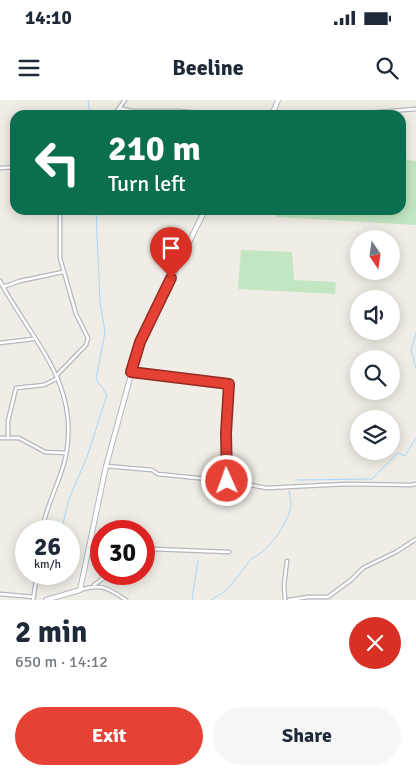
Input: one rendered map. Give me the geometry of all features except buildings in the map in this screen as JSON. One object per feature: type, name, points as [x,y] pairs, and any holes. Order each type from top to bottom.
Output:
[{"type":"street","points":[[125,100],[119,108],[125,110]]},
{"type":"street","points":[[8,438],[8,421],[16,388],[44,385],[58,377],[86,345],[88,338],[76,314],[63,272],[59,241],[60,215]]},
{"type":"street","points":[[80,590],[106,466],[140,342],[203,215]]},
{"type":"street","points":[[0,291],[20,281],[63,272]]},
{"type":"street","points":[[0,281],[58,377],[68,409],[69,430],[66,454],[45,520]]},
{"type":"street","points":[[0,343],[34,339]]},
{"type":"street","points":[[131,372],[229,384],[226,433],[227,481]]},
{"type":"street","points":[[0,438],[19,438],[44,452],[66,454]]},
{"type":"street","points":[[106,466],[152,470],[158,474],[227,481],[267,488],[347,484],[416,484]]},
{"type":"street","points":[[290,600],[308,597],[328,598],[363,568],[396,552],[416,539]]},
{"type":"street","points":[[155,549],[229,552]]},
{"type":"street","points":[[285,600],[284,585],[287,561]]},
{"type":"street","points":[[0,594],[34,598],[36,585]]},
{"type":"street","points":[[46,600],[93,586],[102,586],[126,600]]},
{"type":"green space","points":[[406,160],[416,161],[416,225],[277,217],[277,215],[406,215]]},
{"type":"green space","points":[[241,250],[292,252],[294,280],[336,282],[335,294],[238,289]]},
{"type":"waterway","points":[[88,100],[89,110]]},
{"type":"waterway","points":[[64,520],[69,499],[87,457],[107,395],[96,379],[105,332],[100,302],[96,215]]},
{"type":"waterway","points":[[416,333],[411,350],[416,368]]},
{"type":"waterway","points":[[295,480],[372,479],[398,453],[405,456],[416,438]]},
{"type":"waterway","points":[[211,600],[227,590],[252,558],[270,545],[288,516],[291,503],[289,491]]},
{"type":"waterway","points":[[192,600],[198,560]]},
{"type":"route","points":[[171,278],[140,342],[131,372],[229,384],[226,433],[227,481]]}]
